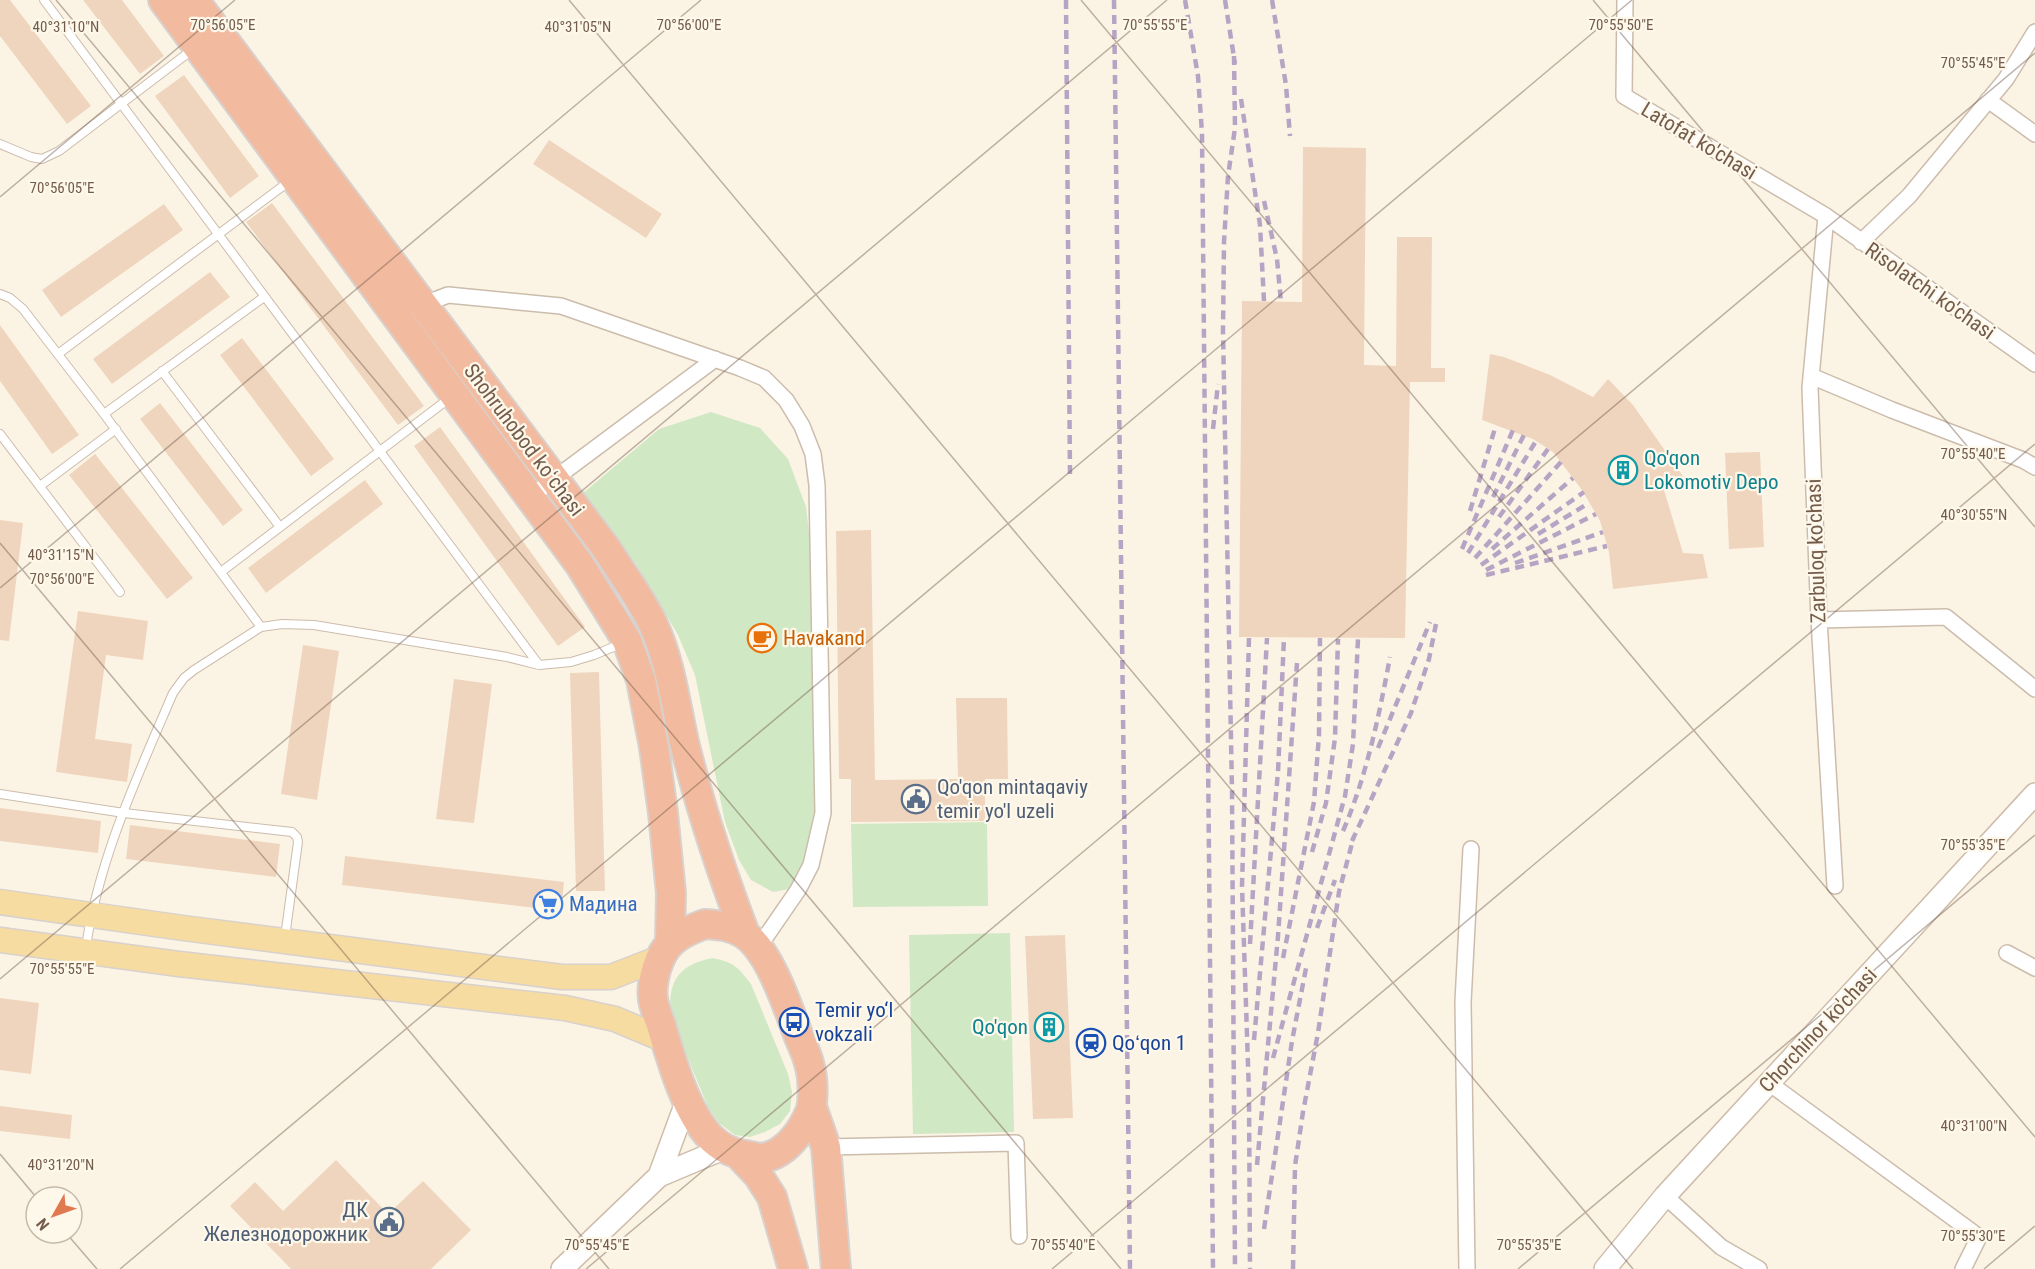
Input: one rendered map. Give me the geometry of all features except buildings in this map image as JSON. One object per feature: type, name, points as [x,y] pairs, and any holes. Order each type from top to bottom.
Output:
[{"type":"highway","name":"Shohruhobod koʻchasi","points":[[164,0],[580,565],[627,641],[641,680],[662,802],[671,893],[665,950]]},
{"type":"highway","name":"Shohruhobod koʻchasi","points":[[194,0],[606,548],[652,621],[671,672],[684,742],[722,872],[751,941]]},
{"type":"highway","points":[[793,1269],[772,1197],[758,1175],[709,1136],[687,1100],[652,999],[655,975],[665,950],[685,931],[705,924],[726,926],[751,941],[774,974],[794,1022],[811,1067],[812,1107],[826,1147],[836,1269]]},
{"type":"highway","points":[[731,1152],[763,1158],[781,1150],[794,1138],[812,1107]]},
{"type":"main road","points":[[0,902],[562,977],[611,977],[665,950]]},
{"type":"main road","points":[[0,940],[565,1008],[615,1019],[669,1051]]},
{"type":"street","name":"Latofat ko'chasi","points":[[1625,0],[1624,96],[1826,216]]},
{"type":"street","points":[[1861,242],[1909,196],[2006,79],[2035,32]]},
{"type":"street","points":[[1988,100],[2035,134]]},
{"type":"street","name":"Risolatchi ko'chasi","points":[[1826,216],[2035,364]]},
{"type":"street","name":"Zarbuloq ko'chasi","points":[[1826,216],[1810,388],[1819,620],[1835,886]]},
{"type":"street","points":[[422,305],[448,295],[561,306],[764,378],[786,400],[802,426],[813,454],[817,485],[823,813],[811,865],[798,890],[751,941]]},
{"type":"street","points":[[530,496],[554,481],[715,359]]},
{"type":"street","points":[[1811,375],[1892,410],[2024,460],[2035,467]]},
{"type":"street","points":[[1819,620],[1946,617],[2035,689]]},
{"type":"street","name":"Chorchinor ko'chasi","points":[[1605,1269],[1665,1196],[2035,794]]},
{"type":"street","points":[[1467,1269],[1463,1002],[1471,849]]},
{"type":"street","points":[[2007,953],[2035,968]]},
{"type":"street","points":[[1769,1083],[1979,1237],[1964,1269]]},
{"type":"street","points":[[659,1176],[687,1100]]},
{"type":"street","points":[[826,1147],[1016,1143],[1019,1236]]},
{"type":"street","points":[[562,1269],[659,1176],[731,1152]]},
{"type":"street","points":[[1665,1196],[1721,1247],[1759,1269]]},
{"type":"lane","points":[[44,0],[539,665]]},
{"type":"lane","points":[[0,144],[31,157],[42,159],[58,151],[199,46]]},
{"type":"lane","points":[[58,354],[294,178]]},
{"type":"lane","points":[[0,294],[10,298],[23,309],[116,429],[261,627]]},
{"type":"lane","points":[[104,414],[264,297]]},
{"type":"lane","points":[[162,371],[280,527]]},
{"type":"lane","points":[[221,572],[455,394]]},
{"type":"lane","points":[[40,486],[116,429]]},
{"type":"lane","points":[[0,434],[120,592]]},
{"type":"lane","points":[[86,952],[91,915],[113,842],[173,693],[189,674],[261,627],[282,624],[314,625],[507,657],[539,665],[582,659],[627,641]]},
{"type":"lane","points":[[0,794],[124,813],[292,832],[298,842],[284,941]]},
{"type":"green space","points":[[711,412],[760,428],[788,459],[806,507],[815,582],[814,830],[804,873],[790,889],[773,892],[751,880],[739,860],[725,822],[695,675],[678,635],[636,564],[582,494],[659,429]]},
{"type":"green space","points":[[987,822],[988,906],[853,907],[851,824]]},
{"type":"green space","points":[[1010,933],[1014,1132],[913,1134],[909,935]]},
{"type":"green space","points":[[712,958],[735,966],[751,984],[788,1074],[792,1092],[790,1111],[780,1124],[750,1137],[735,1135],[719,1123],[708,1107],[671,1017],[671,994],[677,977],[691,965]]},
{"type":"railway","points":[[1066,0],[1070,475]]},
{"type":"railway","points":[[1114,0],[1130,1269]]},
{"type":"railway","points":[[1185,0],[1198,76],[1202,133],[1213,1269]]},
{"type":"railway","points":[[1225,0],[1235,64]]},
{"type":"railway","points":[[1272,0],[1286,85],[1290,136]]},
{"type":"railway","points":[[1234,56],[1235,128],[1228,176],[1224,242],[1223,332],[1232,790],[1235,1269]]},
{"type":"railway","points":[[1241,99],[1260,225],[1264,301]]},
{"type":"railway","points":[[1264,201],[1277,259],[1281,302]]},
{"type":"railway","points":[[1213,429],[1218,384]]},
{"type":"railway","points":[[1470,511],[1496,425]]},
{"type":"railway","points":[[1462,549],[1513,430]]},
{"type":"railway","points":[[1493,497],[1524,435]]},
{"type":"railway","points":[[1468,553],[1536,441]]},
{"type":"railway","points":[[1499,517],[1548,449]]},
{"type":"railway","points":[[1475,558],[1561,462]]},
{"type":"railway","points":[[1492,549],[1573,478]]},
{"type":"railway","points":[[1481,565],[1584,492]]},
{"type":"railway","points":[[1538,534],[1589,503]]},
{"type":"railway","points":[[1486,570],[1596,514]]},
{"type":"railway","points":[[1515,563],[1603,532]]},
{"type":"railway","points":[[1486,575],[1607,546]]},
{"type":"railway","points":[[1378,748],[1430,622]]},
{"type":"railway","points":[[1352,841],[1411,713],[1429,659],[1436,624]]},
{"type":"railway","points":[[1249,638],[1242,886],[1249,1094],[1250,1269]]},
{"type":"railway","points":[[1250,944],[1267,638]]},
{"type":"railway","points":[[1254,1040],[1278,772],[1284,638]]},
{"type":"railway","points":[[1283,958],[1314,802],[1319,735],[1320,638]]},
{"type":"railway","points":[[1312,852],[1326,803],[1335,738],[1338,639]]},
{"type":"railway","points":[[1273,1058],[1345,796],[1353,744],[1358,639]]},
{"type":"railway","points":[[1343,831],[1366,767],[1390,657]]},
{"type":"railway","points":[[1257,1165],[1278,936],[1297,663]]},
{"type":"railway","points":[[1293,1269],[1295,1166],[1339,892],[1354,836]]},
{"type":"railway","points":[[1317,928],[1335,880]]},
{"type":"railway","points":[[1264,1229],[1292,1041],[1307,963]]},
{"type":"place","name":"Qo'qon Lokomotiv Depo","points":[[1623,470]]},
{"type":"place","name":"Havakand","points":[[762,638]]},
{"type":"place","name":"Qo'qon mintaqaviy temir yo'l uzeli","points":[[916,799]]},
{"type":"place","name":"Мадина","points":[[548,904]]},
{"type":"place","name":"Temir yo‘l vokzali","points":[[794,1022]]},
{"type":"place","name":"Qo'qon","points":[[1049,1027]]},
{"type":"place","name":"Qoʻqon 1","points":[[1091,1043]]},
{"type":"place","name":"ДК Железнодорожник","points":[[389,1222]]}]
